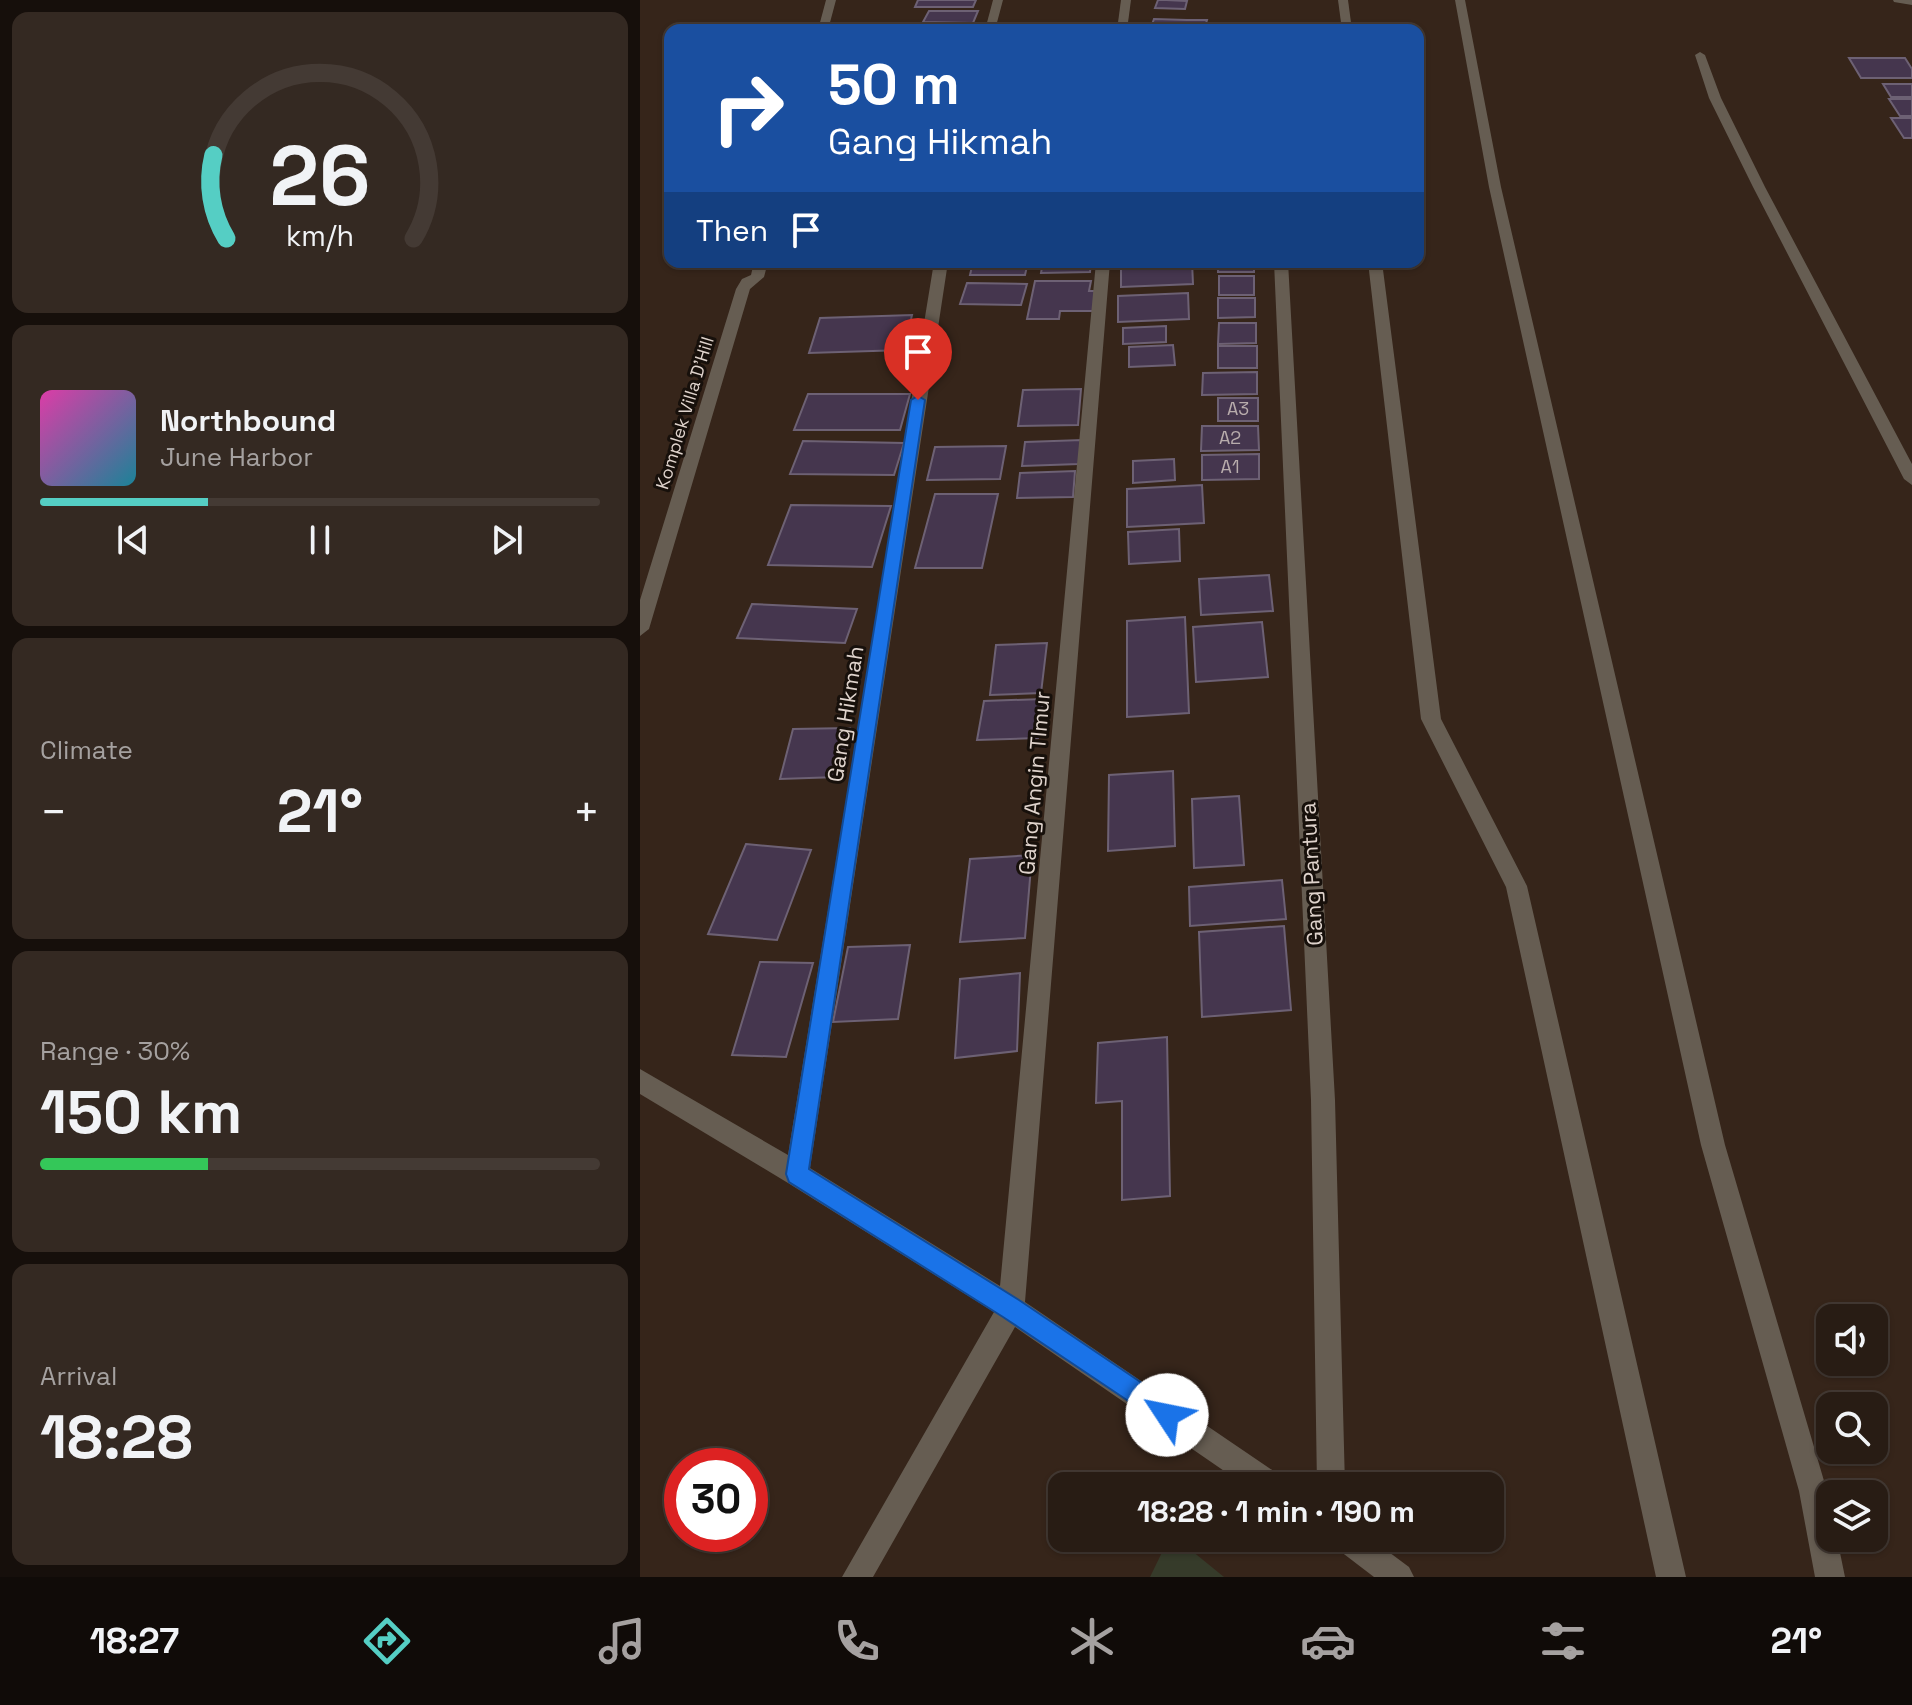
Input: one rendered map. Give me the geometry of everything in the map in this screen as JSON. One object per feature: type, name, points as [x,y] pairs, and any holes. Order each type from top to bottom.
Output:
[{"type":"street","points":[[825,24],[831,0]]},
{"type":"street","points":[[992,24],[998,0]]},
{"type":"street","points":[[1123,24],[1126,0]]},
{"type":"street","points":[[1343,0],[1346,24]]},
{"type":"street","points":[[1460,0],[1495,187],[1713,1145],[1813,1491],[1830,1577]]},
{"type":"street","points":[[1898,0],[1912,2]]},
{"type":"street","points":[[1700,55],[1715,98],[1753,176],[1912,479]]},
{"type":"street","name":"Komplek Villa D'Hill","points":[[640,629],[743,289],[747,282],[757,277],[759,268]]},
{"type":"street","name":"Gang Hikmah","points":[[797,1174],[940,268]]},
{"type":"street","name":"Gang Angin TImur","points":[[1011,1308],[1102,268]]},
{"type":"street","name":"Gang Pantura","points":[[1281,268],[1322,1084],[1331,1472]]},
{"type":"street","points":[[1376,268],[1431,719],[1516,886],[1671,1577]]},
{"type":"street","points":[[640,1081],[797,1174],[1011,1308],[1251,1472]]},
{"type":"street","points":[[857,1577],[1011,1308]]},
{"type":"street","points":[[1365,1552],[1399,1577]]},
{"type":"green space","points":[[1162,1552],[1193,1552],[1224,1577],[1150,1577]]},
{"type":"building","points":[[918,0],[976,0],[973,7],[915,7]]},
{"type":"building","points":[[1158,0],[1187,1],[1185,9],[1155,8]]},
{"type":"building","points":[[929,11],[978,11],[973,23],[923,22]]},
{"type":"building","points":[[1154,19],[1207,20],[1206,24],[1152,24]]},
{"type":"building","points":[[1849,58],[1905,58],[1912,69],[1912,78],[1861,78]]},
{"type":"building","points":[[1883,84],[1912,84],[1912,97],[1891,97]]},
{"type":"building","points":[[1889,99],[1912,99],[1912,116],[1900,116]]},
{"type":"building","points":[[1891,118],[1912,118],[1912,138],[1904,138]]},
{"type":"building","points":[[972,268],[1027,268],[1025,275],[970,275]]},
{"type":"building","points":[[1042,268],[1090,268],[1090,272],[1041,273]]},
{"type":"building","points":[[1121,268],[1192,268],[1193,284],[1121,287]]},
{"type":"building","points":[[1218,268],[1254,268],[1254,272],[1218,272]]},
{"type":"building","points":[[1219,276],[1254,276],[1254,295],[1219,295]]},
{"type":"building","points":[[1035,281],[1091,281],[1089,291],[1098,291],[1095,311],[1060,311],[1059,319],[1027,319]]},
{"type":"building","points":[[967,283],[1027,284],[1021,305],[960,304]]},
{"type":"building","points":[[1188,293],[1189,319],[1118,322],[1118,296]]},
{"type":"building","points":[[1218,298],[1255,298],[1255,317],[1218,318]]},
{"type":"building","points":[[912,315],[904,350],[809,353],[820,318]]},
{"type":"building","points":[[1219,323],[1256,323],[1256,343],[1218,344]]},
{"type":"building","points":[[1166,326],[1166,342],[1123,344],[1123,328]]},
{"type":"building","points":[[1173,345],[1175,365],[1129,367],[1129,347]]},
{"type":"building","points":[[1218,346],[1257,346],[1257,368],[1218,368]]},
{"type":"building","points":[[1257,372],[1257,394],[1202,395],[1203,373]]},
{"type":"building","points":[[1081,389],[1078,425],[1018,426],[1023,390]]},
{"type":"building","points":[[808,394],[910,394],[900,430],[794,430]]},
{"type":"building","points":[[1218,398],[1258,398],[1258,421],[1218,421]]},
{"type":"building","points":[[1202,426],[1258,426],[1259,450],[1201,451]]},
{"type":"building","points":[[1082,440],[1079,464],[1022,466],[1025,442]]},
{"type":"building","points":[[803,441],[904,443],[894,475],[790,474]]},
{"type":"building","points":[[1006,446],[1000,479],[927,480],[935,447]]},
{"type":"building","points":[[1259,454],[1259,479],[1202,480],[1202,455]]},
{"type":"building","points":[[1174,459],[1175,480],[1133,483],[1133,461]]},
{"type":"building","points":[[1075,471],[1073,497],[1017,498],[1020,473]]},
{"type":"building","points":[[1202,485],[1204,523],[1127,527],[1127,489]]},
{"type":"building","points":[[935,494],[998,494],[982,568],[915,568]]},
{"type":"building","points":[[791,505],[891,506],[872,567],[768,565]]},
{"type":"building","points":[[1179,529],[1180,561],[1129,564],[1128,532]]},
{"type":"building","points":[[1269,575],[1273,611],[1201,615],[1199,579]]},
{"type":"building","points":[[752,604],[857,609],[845,643],[737,638]]},
{"type":"building","points":[[1185,617],[1189,713],[1127,717],[1127,621]]},
{"type":"building","points":[[1262,622],[1268,677],[1196,682],[1193,627]]},
{"type":"building","points":[[1047,643],[1041,693],[990,695],[996,645]]},
{"type":"building","points":[[1043,699],[1038,738],[977,740],[984,701]]},
{"type":"building","points":[[850,728],[838,777],[780,779],[793,729]]},
{"type":"building","points":[[1173,771],[1175,846],[1108,851],[1109,775]]},
{"type":"building","points":[[1239,796],[1244,865],[1194,868],[1192,799]]},
{"type":"building","points":[[746,844],[811,850],[777,940],[708,934]]},
{"type":"building","points":[[1032,855],[1025,938],[960,942],[970,859]]},
{"type":"building","points":[[1282,880],[1286,919],[1190,926],[1189,887]]},
{"type":"building","points":[[1284,926],[1291,1010],[1202,1017],[1199,932]]},
{"type":"building","points":[[910,945],[898,1019],[833,1022],[848,947]]},
{"type":"building","points":[[760,962],[813,963],[786,1057],[732,1055]]},
{"type":"building","points":[[1020,973],[1017,1051],[955,1058],[960,979]]},
{"type":"building","points":[[1167,1037],[1170,1196],[1122,1200],[1122,1101],[1096,1103],[1098,1043]]},
{"type":"route","points":[[918,400],[797,1174],[1011,1308],[1167,1415]]}]
